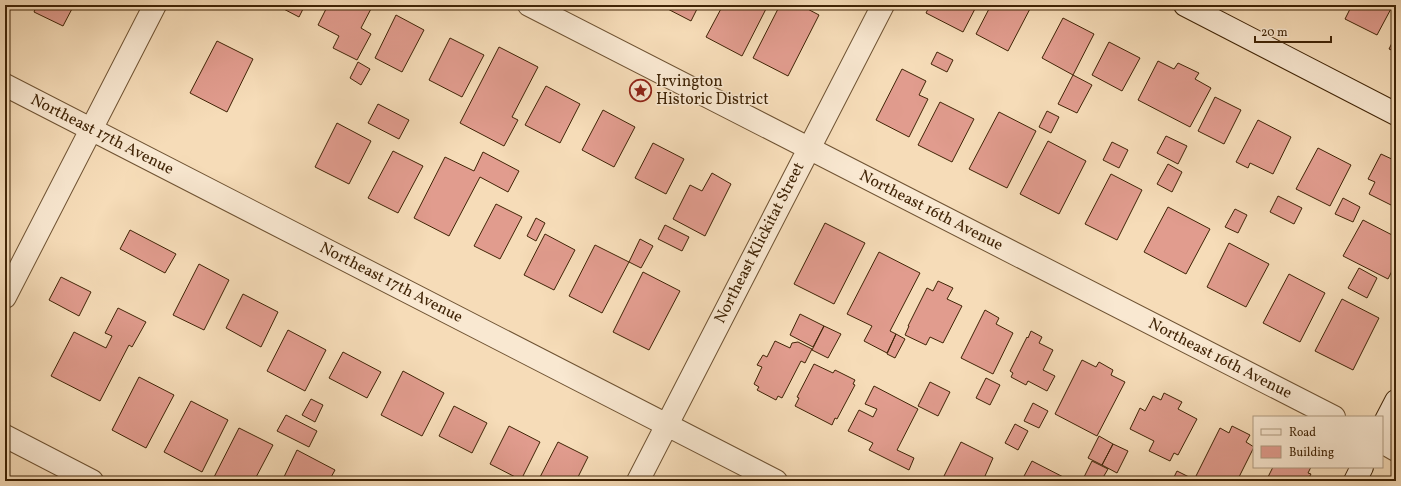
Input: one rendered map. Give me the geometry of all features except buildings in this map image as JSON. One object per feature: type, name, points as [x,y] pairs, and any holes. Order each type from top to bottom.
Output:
[{"type":"street","points":[[5,297],[155,5]]},
{"type":"street","name":"Northeast 16th Avenue","points":[[529,5],[1332,416]]},
{"type":"street","name":"Northeast Klickitat Street","points":[[638,481],[808,148],[883,5]]},
{"type":"street","points":[[1185,5],[1396,114]]},
{"type":"street","name":"Northeast 17th Avenue","points":[[5,84],[776,481]]},
{"type":"street","points":[[1383,426],[1396,401]]},
{"type":"street","points":[[5,436],[92,481]]},
{"type":"street","points":[[1383,443],[1396,450]]},
{"type":"street","points":[[1355,481],[1362,468]]},
{"type":"place","name":"Irvington Historic District","points":[[641,91]]}]
